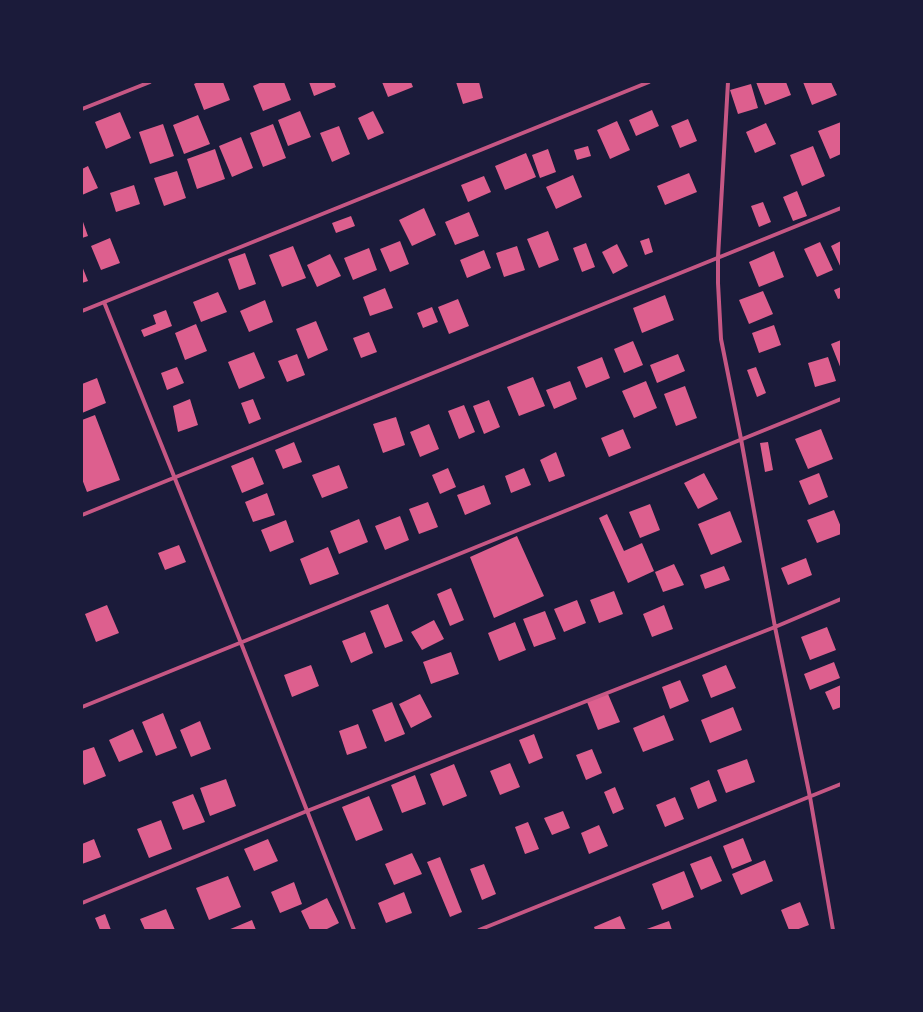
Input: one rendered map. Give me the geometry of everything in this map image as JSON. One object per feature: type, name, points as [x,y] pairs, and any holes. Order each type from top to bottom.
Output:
[{"type":"street","points":[[82,109],[150,82]]},
{"type":"street","points":[[82,311],[648,82]]},
{"type":"street","points":[[728,82],[718,257],[721,339],[741,439],[775,627],[810,797],[833,930]]},
{"type":"street","points":[[82,515],[841,208]]},
{"type":"street","points":[[104,302],[354,930]]},
{"type":"street","points":[[82,707],[841,399]]},
{"type":"street","points":[[82,904],[307,811],[775,627],[841,599]]},
{"type":"street","points":[[479,930],[841,784]]},
{"type":"building","points":[[198,82],[223,82],[230,100],[204,110],[194,84]]},
{"type":"building","points":[[262,82],[284,82],[291,100],[263,111],[253,86]]},
{"type":"building","points":[[309,82],[334,82],[336,87],[314,96]]},
{"type":"building","points":[[382,82],[411,82],[413,87],[388,97]]},
{"type":"building","points":[[456,82],[479,82],[483,98],[463,104]]},
{"type":"building","points":[[756,82],[786,82],[791,95],[765,105]]},
{"type":"building","points":[[803,82],[831,82],[837,95],[812,105]]},
{"type":"building","points":[[751,84],[758,108],[738,114],[730,90]]},
{"type":"building","points":[[652,110],[659,126],[636,136],[629,120]]},
{"type":"building","points":[[300,111],[311,137],[288,146],[278,120]]},
{"type":"building","points":[[373,111],[384,133],[368,140],[358,118]]},
{"type":"building","points":[[120,112],[131,138],[106,149],[95,122]]},
{"type":"building","points":[[198,115],[210,144],[184,154],[173,125]]},
{"type":"building","points":[[688,119],[697,141],[680,148],[671,126]]},
{"type":"building","points":[[617,121],[630,150],[610,159],[597,130]]},
{"type":"building","points":[[841,122],[841,154],[830,159],[818,131]]},
{"type":"building","points":[[766,123],[776,144],[755,153],[746,132]]},
{"type":"building","points":[[163,124],[174,156],[150,164],[139,132]]},
{"type":"building","points":[[273,124],[286,158],[263,167],[250,133]]},
{"type":"building","points":[[339,126],[350,154],[332,162],[320,133]]},
{"type":"building","points":[[241,137],[253,168],[232,177],[219,146]]},
{"type":"building","points":[[588,146],[591,156],[577,160],[574,150]]},
{"type":"building","points":[[813,146],[825,176],[802,186],[790,155]]},
{"type":"building","points":[[215,149],[225,179],[197,189],[187,159]]},
{"type":"building","points":[[548,149],[556,172],[540,178],[532,155]]},
{"type":"building","points":[[526,153],[536,177],[505,190],[495,166]]},
{"type":"building","points":[[88,166],[98,188],[82,195],[82,169]]},
{"type":"building","points":[[177,171],[186,198],[164,206],[154,178]]},
{"type":"building","points":[[689,173],[697,192],[665,205],[657,186]]},
{"type":"building","points":[[573,175],[582,197],[556,209],[546,187]]},
{"type":"building","points":[[484,176],[491,192],[468,202],[461,185]]},
{"type":"building","points":[[134,185],[140,204],[116,212],[110,193]]},
{"type":"building","points":[[797,191],[807,216],[793,221],[783,197]]},
{"type":"building","points":[[763,202],[771,222],[759,227],[751,206]]},
{"type":"building","points":[[424,208],[436,235],[412,246],[399,220]]},
{"type":"building","points":[[469,212],[479,236],[455,245],[445,222]]},
{"type":"building","points":[[351,216],[355,226],[336,233],[332,223]]},
{"type":"building","points":[[82,219],[88,236],[82,238]]},
{"type":"building","points":[[548,231],[559,260],[539,268],[527,239]]},
{"type":"building","points":[[110,238],[120,263],[101,270],[91,246]]},
{"type":"building","points":[[649,238],[653,252],[645,255],[640,241]]},
{"type":"building","points":[[400,241],[409,264],[390,272],[380,249]]},
{"type":"building","points":[[841,241],[841,268],[831,246]]},
{"type":"building","points":[[820,242],[833,270],[817,277],[804,249]]},
{"type":"building","points":[[586,243],[595,267],[582,272],[573,248]]},
{"type":"building","points":[[617,244],[628,266],[613,274],[602,252]]},
{"type":"building","points":[[293,246],[306,278],[282,287],[269,255]]},
{"type":"building","points":[[517,246],[525,270],[504,277],[496,253]]},
{"type":"building","points":[[369,248],[377,270],[353,280],[344,258]]},
{"type":"building","points":[[484,250],[491,268],[467,278],[460,260]]},
{"type":"building","points":[[774,251],[784,277],[759,287],[749,262]]},
{"type":"building","points":[[245,253],[256,284],[239,290],[228,259]]},
{"type":"building","points":[[330,254],[341,276],[317,287],[307,265]]},
{"type":"building","points":[[82,266],[88,281],[82,283]]},
{"type":"building","points":[[841,287],[841,298],[838,299],[834,290]]},
{"type":"building","points":[[385,288],[393,308],[370,316],[363,297]]},
{"type":"building","points":[[763,291],[773,314],[749,324],[739,300]]},
{"type":"building","points":[[218,292],[227,312],[201,322],[193,302]]},
{"type":"building","points":[[665,295],[674,320],[642,333],[633,308]]},
{"type":"building","points":[[458,299],[469,326],[449,334],[438,307]]},
{"type":"building","points":[[265,300],[273,322],[249,332],[240,311]]},
{"type":"building","points":[[432,307],[438,322],[423,328],[417,313]]},
{"type":"building","points":[[166,310],[172,326],[144,337],[141,330],[156,324],[153,315]]},
{"type":"building","points":[[316,321],[328,350],[308,359],[296,329]]},
{"type":"building","points":[[196,324],[207,351],[185,360],[175,333]]},
{"type":"building","points":[[774,325],[781,345],[759,353],[752,333]]},
{"type":"building","points":[[369,332],[377,352],[361,358],[353,338]]},
{"type":"building","points":[[841,340],[841,369],[831,344]]},
{"type":"building","points":[[633,341],[643,365],[624,373],[614,349]]},
{"type":"building","points":[[254,352],[265,378],[239,389],[228,362]]},
{"type":"building","points":[[297,354],[305,375],[287,382],[278,361]]},
{"type":"building","points":[[678,354],[685,371],[657,383],[650,365]]},
{"type":"building","points":[[602,357],[610,378],[586,388],[577,367]]},
{"type":"building","points":[[828,357],[836,381],[815,387],[808,363]]},
{"type":"building","points":[[177,367],[184,383],[167,390],[161,373]]},
{"type":"building","points":[[756,367],[766,393],[757,397],[747,370]]},
{"type":"building","points":[[533,377],[545,406],[519,416],[507,387]]},
{"type":"building","points":[[97,378],[106,403],[82,413],[82,384]]},
{"type":"building","points":[[570,381],[577,399],[554,409],[546,390]]},
{"type":"building","points":[[646,381],[657,408],[634,418],[622,391]]},
{"type":"building","points":[[685,386],[697,418],[676,426],[664,394]]},
{"type":"building","points":[[190,399],[198,425],[178,432],[173,406]]},
{"type":"building","points":[[253,399],[261,419],[249,424],[241,403]]},
{"type":"building","points":[[489,400],[500,427],[484,434],[473,406]]},
{"type":"building","points":[[464,405],[475,432],[459,439],[448,411]]},
{"type":"building","points":[[95,415],[120,480],[87,492],[82,479],[82,420]]},
{"type":"building","points":[[396,417],[405,445],[383,453],[373,424]]},
{"type":"building","points":[[429,424],[439,449],[420,457],[410,432]]},
{"type":"building","points":[[623,429],[631,448],[609,457],[601,438]]},
{"type":"building","points":[[821,429],[833,459],[808,469],[795,439]]},
{"type":"building","points":[[294,442],[302,462],[283,469],[275,450]]},
{"type":"building","points":[[768,442],[773,470],[765,472],[760,443]]},
{"type":"building","points":[[556,452],[565,476],[549,482],[540,460]]},
{"type":"building","points":[[253,457],[264,484],[242,493],[231,466]]},
{"type":"building","points":[[339,465],[348,488],[322,498],[312,475]]},
{"type":"building","points":[[448,468],[456,487],[440,494],[432,475]]},
{"type":"building","points":[[524,468],[531,485],[511,493],[505,476]]},
{"type":"building","points":[[704,473],[718,499],[698,509],[684,483]]},
{"type":"building","points":[[819,473],[828,497],[809,505],[799,481]]},
{"type":"building","points":[[484,485],[491,504],[465,515],[457,495]]},
{"type":"building","points":[[267,493],[275,515],[253,522],[245,502]]},
{"type":"building","points":[[428,502],[438,527],[419,534],[409,509]]},
{"type":"building","points":[[650,504],[660,530],[640,538],[629,512]]},
{"type":"building","points":[[834,510],[841,527],[841,534],[817,543],[807,520]]},
{"type":"building","points":[[730,511],[742,542],[711,555],[698,524]]},
{"type":"building","points":[[607,514],[624,551],[642,543],[654,571],[628,583],[599,518]]},
{"type":"building","points":[[400,516],[409,540],[385,550],[375,526]]},
{"type":"building","points":[[359,519],[368,542],[339,554],[330,531]]},
{"type":"building","points":[[286,520],[294,542],[270,552],[261,530]]},
{"type":"building","points":[[517,536],[544,596],[494,618],[470,557]]},
{"type":"building","points":[[179,545],[186,562],[165,570],[158,553]]},
{"type":"building","points":[[328,547],[339,574],[310,585],[300,559]]},
{"type":"building","points":[[806,558],[812,575],[788,585],[781,568]]},
{"type":"building","points":[[674,564],[684,585],[663,592],[655,572]]},
{"type":"building","points":[[724,566],[730,580],[705,589],[700,575]]},
{"type":"building","points":[[451,588],[464,620],[450,626],[437,594]]},
{"type":"building","points":[[614,591],[623,614],[599,623],[590,600]]},
{"type":"building","points":[[577,600],[586,623],[564,632],[554,609]]},
{"type":"building","points":[[388,604],[403,641],[385,648],[370,611]]},
{"type":"building","points":[[107,605],[119,633],[96,642],[85,614]]},
{"type":"building","points":[[664,605],[673,629],[652,637],[643,614]]},
{"type":"building","points":[[545,611],[556,639],[534,647],[523,619]]},
{"type":"building","points":[[434,620],[444,639],[422,650],[411,632]]},
{"type":"building","points":[[515,622],[526,650],[499,661],[488,633]]},
{"type":"building","points":[[827,627],[836,650],[810,660],[801,637]]},
{"type":"building","points":[[365,632],[373,653],[351,663],[342,641]]},
{"type":"building","points":[[451,652],[459,674],[431,684],[423,662]]},
{"type":"building","points":[[834,662],[840,678],[810,690],[804,674]]},
{"type":"building","points":[[311,665],[319,686],[292,697],[284,675]]},
{"type":"building","points":[[726,665],[736,688],[711,698],[702,675]]},
{"type":"building","points":[[680,680],[689,701],[670,709],[662,687]]},
{"type":"building","points":[[841,685],[841,707],[833,710],[825,692]]},
{"type":"building","points":[[420,694],[432,717],[411,728],[399,704]]},
{"type":"building","points":[[608,694],[620,722],[598,730],[587,702]]},
{"type":"building","points":[[392,702],[405,734],[385,742],[372,710]]},
{"type":"building","points":[[733,707],[742,730],[710,743],[701,720]]},
{"type":"building","points":[[163,713],[177,748],[156,756],[142,722]]},
{"type":"building","points":[[664,715],[674,740],[643,752],[633,728]]},
{"type":"building","points":[[200,721],[211,749],[191,757],[180,730]]},
{"type":"building","points":[[358,724],[367,748],[347,755],[339,731]]},
{"type":"building","points":[[133,729],[143,752],[119,762],[109,740]]},
{"type":"building","points":[[534,734],[543,758],[529,764],[519,740]]},
{"type":"building","points":[[94,747],[106,776],[84,785],[82,779],[82,751]]},
{"type":"building","points":[[592,749],[602,773],[586,780],[576,755]]},
{"type":"building","points":[[747,759],[755,782],[726,793],[717,770]]},
{"type":"building","points":[[510,763],[520,787],[500,795],[490,771]]},
{"type":"building","points":[[454,764],[467,796],[443,806],[430,774]]},
{"type":"building","points":[[415,775],[426,804],[402,813],[391,785]]},
{"type":"building","points":[[226,779],[236,806],[210,816],[200,788]]},
{"type":"building","points":[[709,780],[717,801],[698,809],[690,788]]},
{"type":"building","points":[[615,787],[624,809],[613,814],[604,792]]},
{"type":"building","points":[[193,794],[205,822],[183,830],[172,802]]},
{"type":"building","points":[[369,796],[383,830],[356,841],[342,807]]},
{"type":"building","points":[[675,797],[684,819],[665,827],[656,805]]},
{"type":"building","points":[[563,811],[570,828],[552,835],[544,818]]},
{"type":"building","points":[[161,820],[172,849],[149,858],[137,829]]},
{"type":"building","points":[[528,822],[539,849],[525,854],[515,827]]},
{"type":"building","points":[[599,825],[608,846],[589,854],[581,833]]},
{"type":"building","points":[[743,838],[752,861],[732,869],[723,846]]},
{"type":"building","points":[[94,839],[101,857],[82,864],[82,844]]},
{"type":"building","points":[[268,839],[278,861],[254,871],[244,849]]},
{"type":"building","points":[[412,853],[422,874],[394,885],[385,864]]},
{"type":"building","points":[[711,856],[722,881],[701,890],[690,864]]},
{"type":"building","points":[[440,857],[462,912],[450,917],[427,862]]},
{"type":"building","points":[[765,860],[773,881],[741,895],[732,874]]},
{"type":"building","points":[[484,864],[496,894],[482,900],[470,869]]},
{"type":"building","points":[[684,871],[694,897],[662,910],[652,884]]},
{"type":"building","points":[[228,876],[241,907],[209,920],[196,888]]},
{"type":"building","points":[[294,882],[302,904],[280,913],[271,892]]},
{"type":"building","points":[[404,892],[412,913],[386,923],[378,903]]},
{"type":"building","points":[[327,898],[339,923],[325,930],[310,930],[301,911]]},
{"type":"building","points":[[800,902],[809,925],[796,930],[789,930],[781,910]]},
{"type":"building","points":[[166,909],[175,930],[145,930],[140,919]]},
{"type":"building","points":[[105,914],[111,930],[100,930],[95,918]]},
{"type":"building","points":[[620,916],[626,930],[595,930],[594,927]]},
{"type":"building","points":[[252,920],[256,930],[228,930]]},
{"type":"building","points":[[669,921],[672,930],[644,930]]}]
